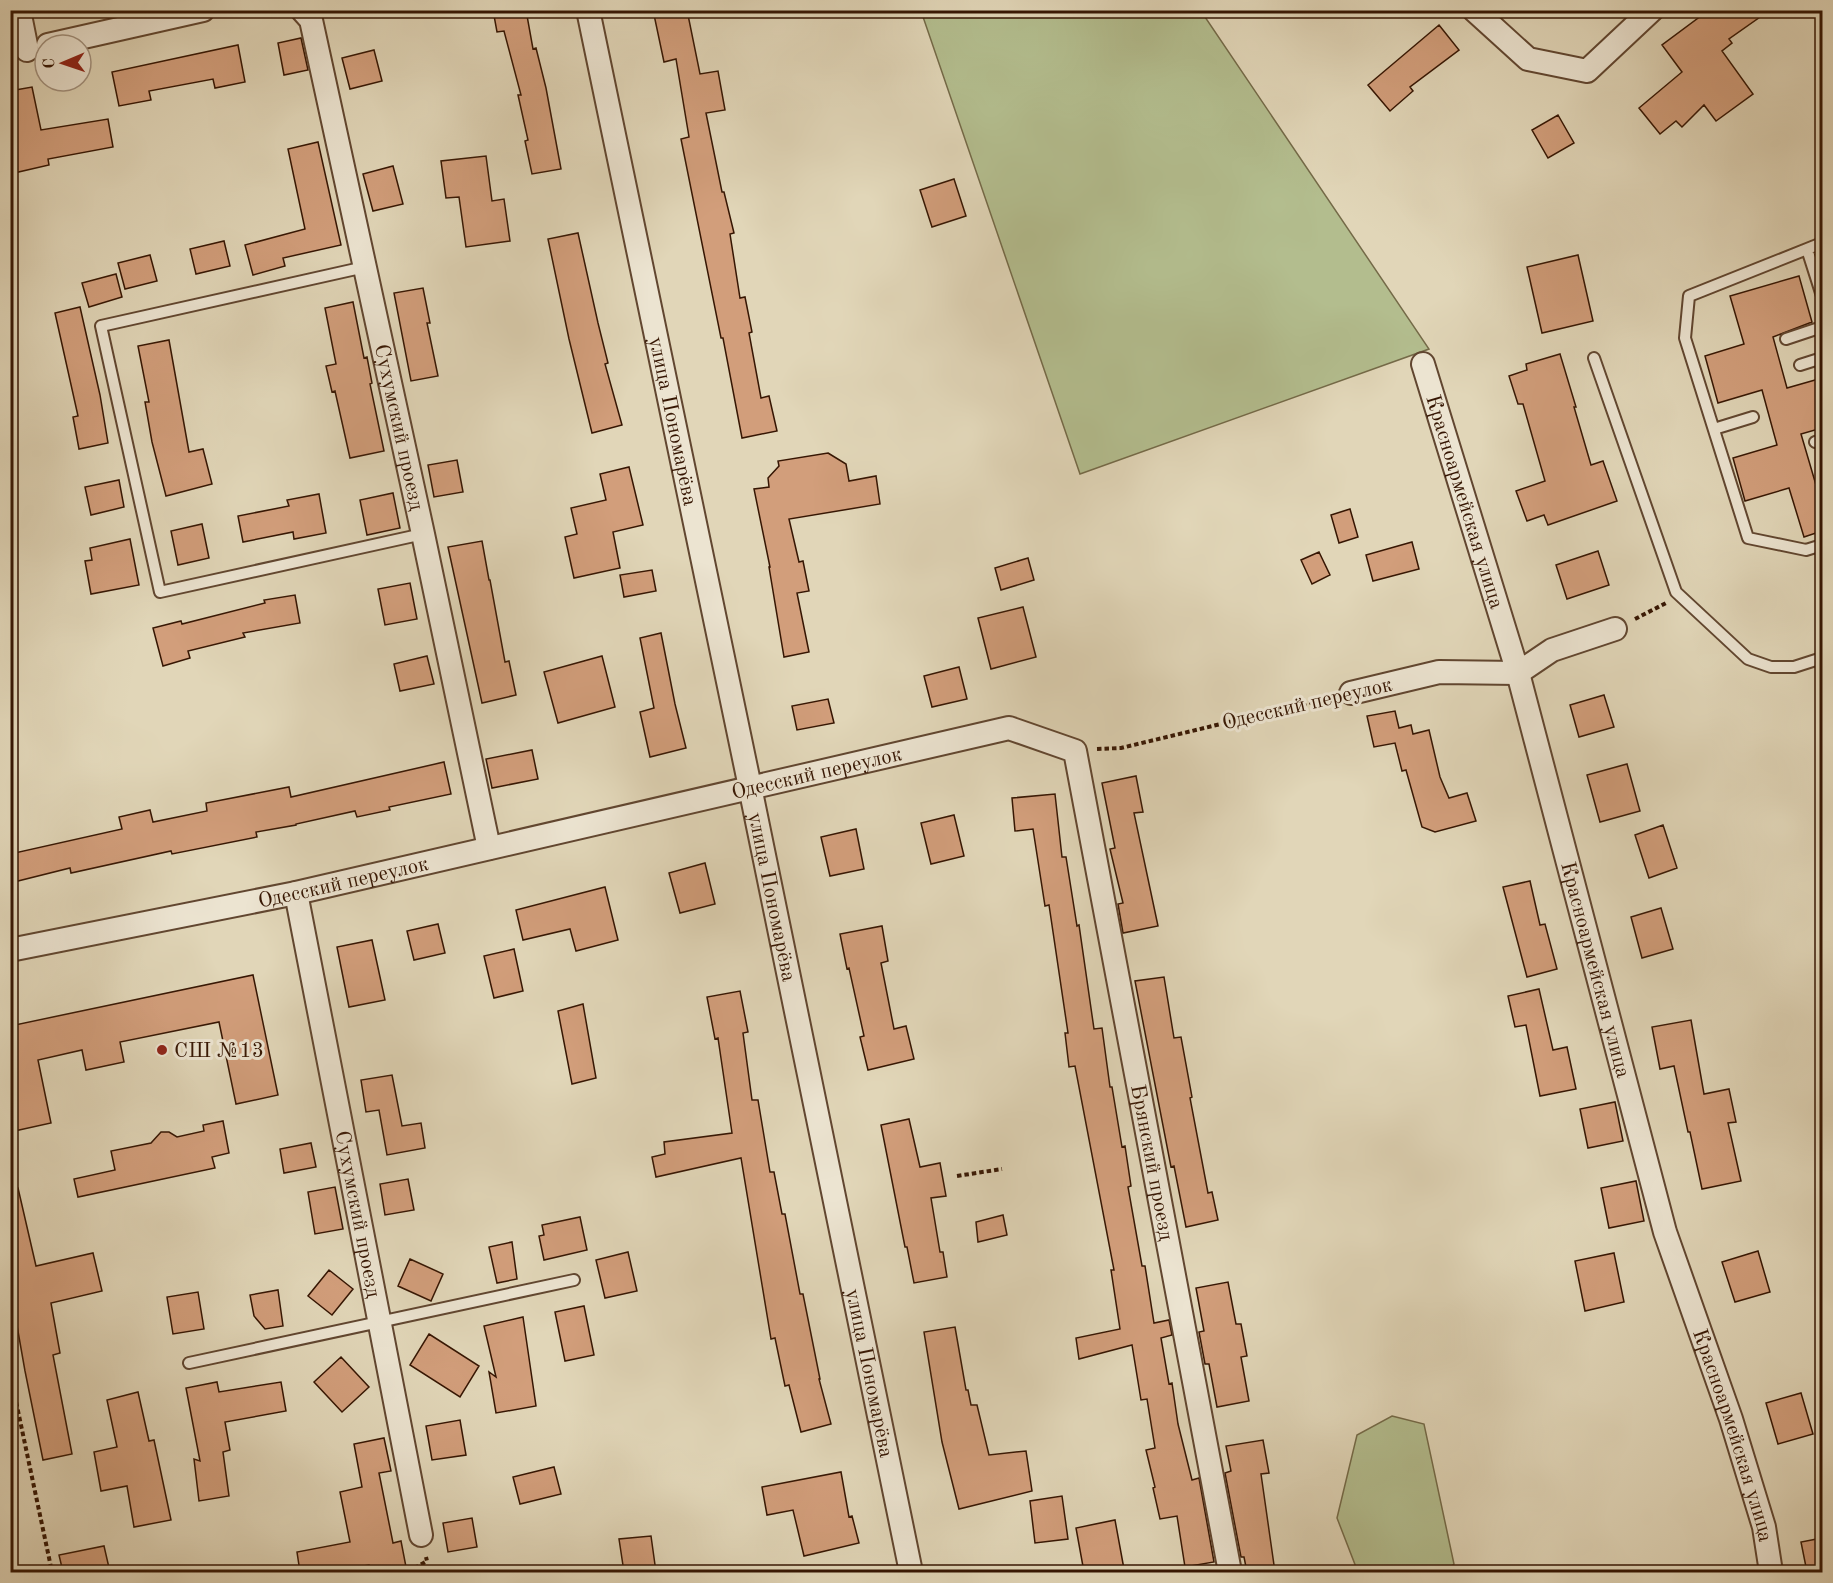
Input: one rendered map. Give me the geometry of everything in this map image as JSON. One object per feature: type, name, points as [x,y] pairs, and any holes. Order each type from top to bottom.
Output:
[{"type":"street","points":[[19,10],[33,48]]},
{"type":"street","points":[[93,35],[203,10]]},
{"type":"street","name":"Сухумский проезд","points":[[302,10],[311,20],[489,848]]},
{"type":"street","name":"улица Пономарёва","points":[[588,10],[911,1572]]},
{"type":"street","points":[[1474,10],[1528,59],[1587,70],[1652,10]]},
{"type":"street","name":"Красноармейская улица","points":[[1423,364],[1518,673],[1665,1232],[1731,1419],[1764,1527],[1771,1572]]},
{"type":"street","points":[[1518,673],[1552,650],[1615,628]]},
{"type":"street","name":"Одесский переулок","points":[[1351,693],[1439,672],[1518,673]]},
{"type":"street","name":"Одесский переулок","points":[[10,950],[296,893],[1009,728],[1075,751]]},
{"type":"street","name":"Брянский проезд","points":[[1075,751],[1230,1572]]},
{"type":"street","name":"Сухумский проезд","points":[[296,893],[421,1535]]},
{"type":"lane","points":[[1822,243],[1689,296],[1685,338],[1748,538],[1806,550],[1822,545]]},
{"type":"lane","points":[[1808,249],[1822,296]]},
{"type":"lane","points":[[365,267],[101,326],[160,592],[423,534]]},
{"type":"lane","points":[[1786,339],[1822,327]]},
{"type":"lane","points":[[1594,358],[1677,592],[1748,659],[1771,667],[1794,667],[1822,658]]},
{"type":"lane","points":[[1800,365],[1822,358]]},
{"type":"lane","points":[[1714,429],[1753,417]]},
{"type":"lane","points":[[189,1363],[574,1280]]},
{"type":"path","points":[[1615,628],[1681,596]]},
{"type":"path","name":"Одесский переулок","points":[[1075,751],[1121,748],[1351,693]]},
{"type":"path","points":[[957,1176],[1002,1169]]},
{"type":"path","points":[[10,1373],[52,1572]]},
{"type":"green space","points":[[921,11],[1201,11],[1429,349],[1080,474]]},
{"type":"green space","points":[[1392,1416],[1424,1424],[1454,1564],[1446,1572],[1360,1572],[1337,1518],[1357,1435]]},
{"type":"building","points":[[493,10],[526,10],[533,49],[536,48],[546,88],[561,169],[532,174],[525,141],[528,140],[518,95],[521,95],[504,31],[497,32]]},
{"type":"building","points":[[653,10],[687,10],[700,74],[718,71],[725,110],[706,113],[722,192],[724,192],[734,233],[730,234],[740,298],[745,297],[761,398],[769,396],[777,431],[742,438],[681,139],[689,137],[676,59],[664,62]]},
{"type":"building","points":[[1709,10],[1770,10],[1729,39],[1732,43],[1722,51],[1753,94],[1716,121],[1704,105],[1682,127],[1676,121],[1660,134],[1639,108],[1682,72],[1662,45]]},
{"type":"building","points":[[1439,25],[1459,50],[1410,87],[1413,91],[1390,111],[1368,85]]},
{"type":"building","points":[[301,38],[308,70],[284,75],[278,43]]},
{"type":"building","points":[[238,45],[245,82],[215,88],[213,79],[149,91],[151,100],[119,106],[112,72]]},
{"type":"building","points":[[374,50],[382,81],[350,89],[342,58]]},
{"type":"building","points":[[32,87],[41,130],[108,119],[113,147],[48,159],[49,165],[14,173],[10,157],[10,91]]},
{"type":"building","points":[[1558,115],[1574,143],[1548,158],[1532,130]]},
{"type":"building","points":[[318,142],[341,245],[283,258],[285,266],[253,275],[245,245],[305,229],[288,149]]},
{"type":"building","points":[[486,156],[492,201],[504,199],[510,241],[466,247],[459,197],[446,198],[441,161]]},
{"type":"building","points":[[393,166],[403,204],[373,211],[363,174]]},
{"type":"building","points":[[954,179],[966,216],[932,227],[920,190]]},
{"type":"building","points":[[578,233],[608,363],[605,364],[622,425],[592,433],[548,239]]},
{"type":"building","points":[[224,241],[230,266],[196,274],[190,249]]},
{"type":"building","points":[[150,255],[157,281],[125,289],[118,263]]},
{"type":"building","points":[[1578,255],[1593,321],[1542,333],[1527,267]]},
{"type":"building","points":[[116,274],[122,297],[89,307],[82,283]]},
{"type":"building","points":[[1799,276],[1812,322],[1773,337],[1787,388],[1822,378],[1822,428],[1801,434],[1816,485],[1822,483],[1822,531],[1804,537],[1789,488],[1745,501],[1733,458],[1777,445],[1762,390],[1718,403],[1705,356],[1744,344],[1730,296]]},
{"type":"building","points":[[423,288],[430,323],[427,323],[438,376],[411,381],[394,293]]},
{"type":"building","points":[[353,302],[364,358],[367,357],[372,383],[370,384],[384,451],[350,458],[335,391],[332,392],[326,366],[336,364],[325,308]]},
{"type":"building","points":[[80,307],[100,395],[108,443],[79,449],[73,417],[78,416],[55,313]]},
{"type":"building","points":[[169,340],[189,452],[203,449],[212,484],[166,496],[152,442],[145,402],[149,402],[138,346]]},
{"type":"building","points":[[1560,354],[1591,465],[1603,461],[1617,501],[1548,525],[1544,515],[1527,521],[1516,491],[1545,481],[1523,404],[1518,404],[1509,376],[1527,370],[1526,364]]},
{"type":"building","points":[[828,453],[846,464],[849,481],[876,476],[880,504],[789,519],[799,562],[803,561],[809,591],[797,593],[809,652],[784,657],[770,567],[754,489],[769,487],[768,478],[779,466],[778,461]]},
{"type":"building","points":[[457,460],[463,492],[434,497],[428,465]]},
{"type":"building","points":[[629,467],[643,525],[613,532],[620,568],[574,578],[565,537],[577,534],[571,508],[606,500],[600,474]]},
{"type":"building","points":[[119,480],[124,507],[91,515],[85,487]]},
{"type":"building","points":[[393,493],[400,528],[367,535],[360,500]]},
{"type":"building","points":[[319,494],[326,533],[294,539],[293,532],[243,542],[238,516],[289,506],[287,500]]},
{"type":"building","points":[[1350,509],[1358,537],[1339,543],[1331,515]]},
{"type":"building","points":[[202,524],[209,558],[178,565],[171,531]]},
{"type":"building","points":[[130,539],[139,585],[91,594],[85,561],[92,560],[90,548]]},
{"type":"building","points":[[482,541],[505,662],[509,661],[516,695],[482,703],[448,547]]},
{"type":"building","points":[[1412,542],[1419,569],[1373,581],[1366,555]]},
{"type":"building","points":[[1598,551],[1609,585],[1567,599],[1556,565]]},
{"type":"building","points":[[1319,552],[1330,575],[1312,584],[1301,560]]},
{"type":"building","points":[[1028,558],[1034,580],[1001,590],[995,568]]},
{"type":"building","points":[[652,570],[656,591],[624,597],[620,575]]},
{"type":"building","points":[[410,583],[417,619],[385,625],[378,589]]},
{"type":"building","points":[[295,595],[300,623],[243,633],[245,637],[188,651],[190,658],[163,666],[153,628],[181,621],[182,624],[265,603],[264,600]]},
{"type":"building","points":[[1023,607],[1036,657],[991,669],[978,618]]},
{"type":"building","points":[[661,633],[686,748],[650,757],[640,712],[654,708],[640,638]]},
{"type":"building","points":[[427,656],[434,684],[400,691],[394,664]]},
{"type":"building","points":[[602,656],[615,707],[558,723],[544,672]]},
{"type":"building","points":[[959,667],[967,699],[932,707],[924,676]]},
{"type":"building","points":[[1604,695],[1614,727],[1579,737],[1570,705]]},
{"type":"building","points":[[828,699],[834,723],[797,730],[792,706]]},
{"type":"building","points":[[1395,711],[1399,728],[1411,725],[1413,734],[1429,730],[1440,777],[1449,798],[1467,793],[1476,821],[1435,832],[1422,827],[1406,770],[1402,771],[1395,743],[1374,747],[1367,716]]},
{"type":"building","points":[[532,750],[538,779],[492,788],[486,759]]},
{"type":"building","points":[[444,762],[451,794],[389,807],[390,810],[357,817],[355,811],[256,832],[257,837],[172,854],[171,851],[71,873],[70,868],[10,883],[10,854],[122,829],[119,817],[150,810],[153,822],[207,811],[206,803],[289,787],[291,797]]},
{"type":"building","points":[[1627,764],[1640,811],[1600,822],[1587,775]]},
{"type":"building","points":[[1136,776],[1143,812],[1134,813],[1158,926],[1123,933],[1118,904],[1123,903],[1110,849],[1115,848],[1102,783]]},
{"type":"building","points":[[1055,794],[1062,857],[1066,857],[1077,926],[1079,925],[1094,1029],[1102,1028],[1110,1087],[1112,1087],[1122,1147],[1125,1146],[1131,1186],[1128,1187],[1142,1266],[1145,1266],[1154,1323],[1169,1320],[1172,1335],[1161,1338],[1169,1384],[1172,1383],[1178,1424],[1192,1480],[1199,1478],[1214,1562],[1185,1567],[1177,1516],[1160,1519],[1146,1450],[1155,1448],[1147,1399],[1141,1400],[1132,1345],[1079,1359],[1076,1338],[1120,1329],[1111,1270],[1114,1270],[1075,1066],[1069,1067],[1065,1033],[1068,1033],[1049,905],[1045,906],[1033,829],[1015,831],[1012,798]]},
{"type":"building","points":[[954,815],[964,856],[931,864],[921,823]]},
{"type":"building","points":[[1663,825],[1677,868],[1649,878],[1635,835]]},
{"type":"building","points":[[856,829],[864,869],[830,876],[821,837]]},
{"type":"building","points":[[705,863],[715,904],[680,913],[669,873]]},
{"type":"building","points":[[1530,881],[1540,925],[1545,924],[1557,969],[1527,977],[1503,887]]},
{"type":"building","points":[[605,887],[618,940],[576,951],[570,929],[523,940],[516,910]]},
{"type":"building","points":[[1661,908],[1673,949],[1642,958],[1631,917]]},
{"type":"building","points":[[438,924],[445,953],[414,960],[407,931]]},
{"type":"building","points":[[882,926],[888,961],[881,963],[894,1029],[906,1026],[914,1059],[868,1070],[860,1037],[864,1036],[840,934]]},
{"type":"building","points":[[372,940],[385,1000],[349,1007],[337,947]]},
{"type":"building","points":[[514,949],[523,991],[494,998],[484,956]]},
{"type":"building","points":[[253,975],[278,1095],[236,1104],[219,1022],[120,1042],[124,1062],[86,1070],[82,1050],[38,1060],[51,1123],[10,1132],[10,1026]]},
{"type":"building","points":[[1164,977],[1174,1038],[1181,1037],[1208,1193],[1212,1192],[1218,1220],[1186,1227],[1174,1166],[1171,1167],[1135,981]]},
{"type":"building","points":[[1539,989],[1553,1050],[1567,1047],[1576,1089],[1540,1096],[1526,1025],[1515,1027],[1508,996]]},
{"type":"building","points":[[740,991],[748,1032],[743,1033],[752,1100],[758,1100],[770,1172],[774,1172],[782,1214],[785,1214],[800,1294],[803,1294],[819,1379],[831,1424],[801,1432],[789,1385],[785,1386],[775,1338],[771,1339],[741,1158],[656,1177],[652,1157],[665,1154],[664,1142],[732,1133],[718,1038],[715,1039],[707,997]]},
{"type":"building","points":[[583,1004],[596,1078],[572,1084],[558,1011]]},
{"type":"building","points":[[1691,1020],[1704,1094],[1729,1089],[1736,1122],[1728,1123],[1741,1181],[1702,1189],[1674,1066],[1660,1069],[1652,1027]]},
{"type":"building","points":[[392,1075],[402,1126],[421,1123],[425,1148],[387,1155],[379,1110],[366,1112],[361,1080]]},
{"type":"building","points":[[1615,1102],[1623,1141],[1588,1148],[1580,1109]]},
{"type":"building","points":[[909,1119],[920,1167],[940,1163],[946,1196],[931,1198],[940,1252],[943,1252],[947,1277],[914,1283],[881,1125]]},
{"type":"building","points":[[223,1121],[229,1153],[212,1157],[215,1168],[78,1197],[74,1179],[115,1170],[111,1151],[151,1143],[161,1132],[169,1132],[177,1137],[204,1131],[203,1125]]},
{"type":"building","points":[[311,1143],[316,1167],[284,1173],[280,1149]]},
{"type":"building","points":[[408,1179],[414,1210],[385,1215],[380,1184]]},
{"type":"building","points":[[1636,1181],[1644,1221],[1609,1228],[1601,1188]]},
{"type":"building","points":[[335,1187],[343,1229],[315,1234],[308,1192]]},
{"type":"building","points":[[18,1188],[36,1266],[93,1253],[102,1291],[51,1303],[60,1353],[53,1355],[72,1454],[43,1460],[10,1286],[10,1189]]},
{"type":"building","points":[[1003,1215],[1007,1235],[978,1242],[976,1222]]},
{"type":"building","points":[[580,1217],[587,1250],[544,1260],[539,1236],[544,1235],[542,1225]]},
{"type":"building","points":[[512,1242],[517,1279],[497,1283],[489,1247]]},
{"type":"building","points":[[1758,1251],[1770,1292],[1735,1302],[1722,1262]]},
{"type":"building","points":[[628,1252],[637,1291],[605,1298],[596,1260]]},
{"type":"building","points":[[1614,1253],[1624,1302],[1585,1311],[1575,1261]]},
{"type":"building","points":[[410,1259],[443,1274],[431,1301],[398,1286]]},
{"type":"building","points":[[329,1270],[353,1289],[332,1315],[308,1296]]},
{"type":"building","points":[[1228,1282],[1236,1324],[1241,1324],[1247,1356],[1241,1357],[1249,1401],[1217,1407],[1209,1364],[1205,1364],[1199,1332],[1204,1331],[1196,1288]]},
{"type":"building","points":[[278,1290],[283,1326],[265,1329],[254,1316],[250,1295]]},
{"type":"building","points":[[198,1292],[204,1329],[173,1334],[167,1297]]},
{"type":"building","points":[[584,1306],[594,1355],[565,1361],[555,1312]]},
{"type":"building","points":[[523,1317],[536,1406],[496,1413],[489,1372],[496,1377],[484,1326]]},
{"type":"building","points":[[955,1327],[966,1390],[968,1390],[971,1405],[977,1405],[989,1455],[1026,1451],[1032,1491],[959,1509],[942,1442],[924,1332]]},
{"type":"building","points":[[429,1334],[479,1366],[460,1397],[410,1365]]},
{"type":"building","points":[[341,1357],[369,1387],[342,1412],[314,1382]]},
{"type":"building","points":[[217,1382],[219,1392],[281,1382],[286,1411],[225,1422],[230,1450],[223,1452],[229,1496],[199,1501],[194,1459],[200,1461],[186,1388]]},
{"type":"building","points":[[138,1392],[149,1441],[154,1440],[171,1520],[134,1527],[127,1486],[101,1491],[94,1452],[117,1447],[107,1400]]},
{"type":"building","points":[[1801,1393],[1813,1434],[1778,1444],[1766,1403]]},
{"type":"building","points":[[460,1420],[466,1455],[432,1460],[426,1426]]},
{"type":"building","points":[[384,1438],[391,1471],[379,1473],[393,1543],[401,1541],[407,1572],[371,1572],[369,1565],[326,1572],[300,1572],[297,1552],[350,1542],[340,1492],[362,1487],[354,1444]]},
{"type":"building","points":[[1263,1440],[1269,1473],[1261,1474],[1275,1572],[1247,1572],[1244,1557],[1241,1557],[1225,1473],[1231,1471],[1226,1446]]},
{"type":"building","points":[[554,1467],[561,1494],[520,1504],[513,1477]]},
{"type":"building","points":[[841,1472],[849,1517],[852,1516],[859,1543],[804,1556],[793,1510],[767,1515],[762,1487]]},
{"type":"building","points":[[1062,1496],[1068,1539],[1035,1543],[1030,1501]]},
{"type":"building","points":[[472,1518],[477,1547],[448,1552],[443,1523]]},
{"type":"building","points":[[1115,1520],[1124,1569],[1084,1572],[1076,1528]]},
{"type":"building","points":[[651,1536],[656,1572],[624,1572],[619,1539]]},
{"type":"building","points":[[1822,1538],[1822,1572],[1807,1572],[1801,1542]]},
{"type":"building","points":[[104,1546],[110,1572],[63,1572],[59,1555]]},
{"type":"place","name":"СШ №13","points":[[162,1050]]}]
